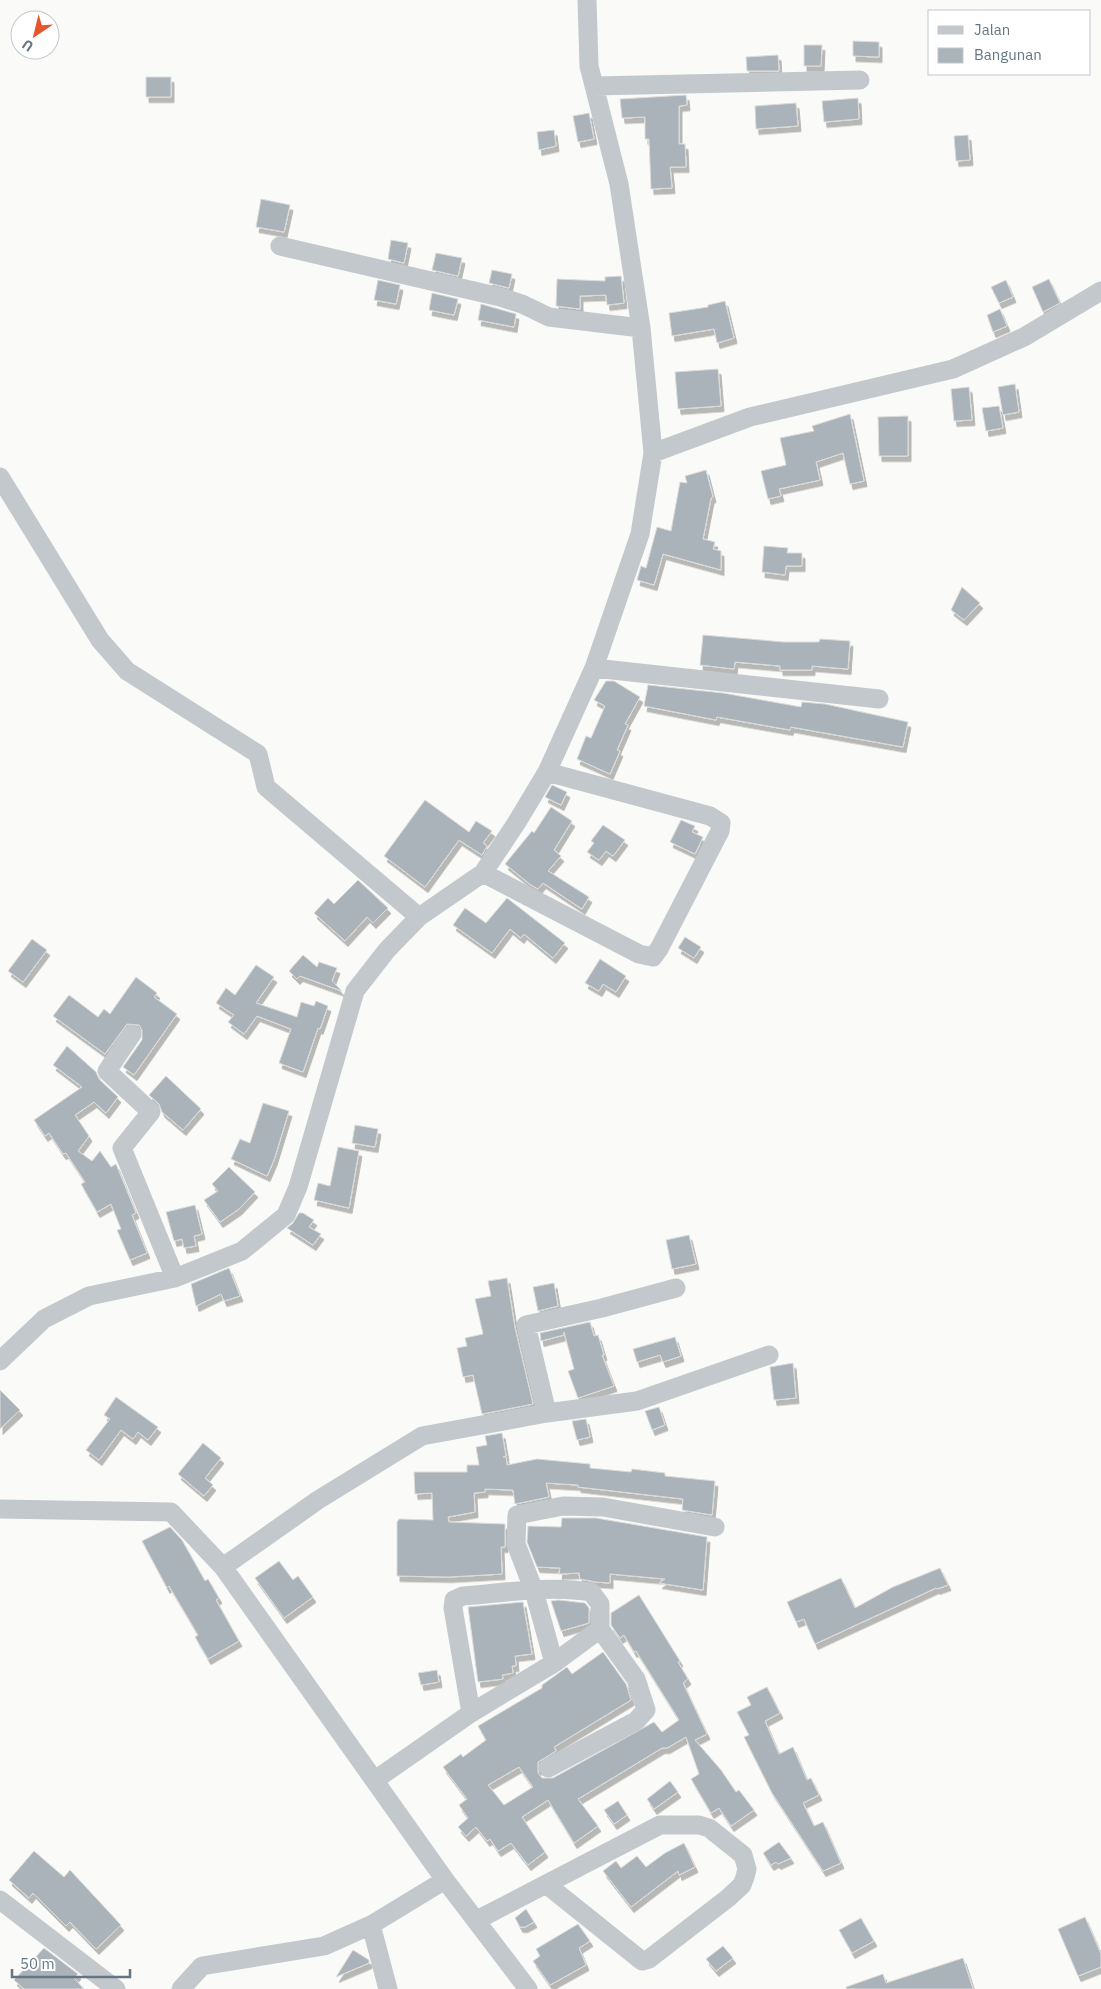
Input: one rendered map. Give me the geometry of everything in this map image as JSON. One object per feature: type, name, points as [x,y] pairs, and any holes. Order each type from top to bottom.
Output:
[{"type":"street","points":[[0,1361],[44,1319],[89,1296],[176,1278],[242,1251],[286,1215],[300,1178],[355,991],[387,950],[420,917],[483,873],[547,772],[594,668],[640,534],[653,453],[641,328],[619,184],[589,66],[587,0]]},
{"type":"street","points":[[594,86],[860,80]]},
{"type":"street","points":[[280,246],[500,297],[522,304],[549,317],[641,328]]},
{"type":"street","points":[[653,453],[750,416],[953,369],[1024,337],[1101,291]]},
{"type":"street","points":[[0,477],[100,640],[128,671],[258,754],[266,787],[420,917]]},
{"type":"street","points":[[594,668],[879,699]]},
{"type":"street","points":[[483,873],[639,954],[653,957],[659,949],[720,831],[721,823],[710,816],[547,772]]},
{"type":"street","points":[[132,1034],[107,1072],[150,1112],[122,1148],[176,1278]]},
{"type":"street","points":[[547,1414],[526,1325],[602,1308],[676,1288]]},
{"type":"street","points":[[223,1567],[318,1500],[422,1436],[547,1414],[637,1401],[769,1355]]},
{"type":"street","points":[[554,1663],[534,1591],[516,1544],[517,1515],[563,1506],[603,1507],[715,1528]]},
{"type":"street","points":[[0,1509],[171,1512],[223,1567],[445,1880],[528,1989]]},
{"type":"street","points":[[471,1713],[454,1600],[462,1596],[571,1588],[590,1592],[600,1604],[600,1629],[636,1679],[646,1710],[636,1721],[548,1768]]},
{"type":"street","points":[[375,1780],[471,1713],[554,1663],[600,1629]]},
{"type":"street","points":[[477,1920],[546,1884],[660,1825],[699,1825],[709,1828],[744,1855],[747,1869],[742,1885],[728,1898],[649,1959],[642,1961],[546,1884]]},
{"type":"street","points":[[181,1989],[202,1966],[324,1946],[372,1925],[445,1880]]},
{"type":"street","points":[[0,1900],[116,1989]]},
{"type":"street","points":[[372,1925],[388,1989]]},
{"type":"building","points":[[853,41],[879,42],[879,57],[853,56]]},
{"type":"building","points":[[804,45],[822,45],[821,66],[804,66]]},
{"type":"building","points":[[778,55],[779,71],[747,71],[746,57]]},
{"type":"building","points":[[146,77],[171,77],[171,97],[146,97]]},
{"type":"building","points":[[686,95],[687,105],[679,106],[679,144],[685,144],[686,167],[670,167],[672,188],[651,189],[649,139],[645,139],[645,117],[622,118],[620,99]]},
{"type":"building","points":[[858,98],[859,119],[824,122],[822,101]]},
{"type":"building","points":[[796,103],[798,126],[756,129],[755,106]]},
{"type":"building","points":[[589,113],[594,139],[578,142],[573,116]]},
{"type":"building","points":[[554,130],[556,146],[539,150],[537,132]]},
{"type":"building","points":[[968,135],[970,160],[956,161],[954,136]]},
{"type":"building","points":[[261,199],[290,205],[284,232],[256,227]]},
{"type":"building","points":[[391,240],[408,243],[404,263],[388,259]]},
{"type":"building","points":[[436,253],[462,258],[458,276],[432,270]]},
{"type":"building","points":[[492,270],[512,274],[509,288],[489,283]]},
{"type":"building","points":[[621,276],[624,303],[607,305],[606,295],[580,296],[580,309],[556,306],[557,279],[605,281],[605,277]]},
{"type":"building","points":[[1049,279],[1060,303],[1043,312],[1032,287]]},
{"type":"building","points":[[378,280],[400,285],[396,304],[374,300]]},
{"type":"building","points":[[1006,280],[1013,297],[999,303],[991,287]]},
{"type":"building","points":[[432,293],[458,299],[454,315],[429,310]]},
{"type":"building","points":[[725,301],[734,338],[717,343],[714,329],[672,336],[669,313],[708,307],[708,305]]},
{"type":"building","points":[[481,304],[516,314],[514,327],[478,320]]},
{"type":"building","points":[[1000,309],[1007,326],[993,332],[987,315]]},
{"type":"building","points":[[718,369],[721,406],[678,409],[675,372]]},
{"type":"building","points":[[1015,384],[1019,412],[1003,415],[998,387]]},
{"type":"building","points":[[969,387],[972,420],[954,421],[951,389]]},
{"type":"building","points":[[999,406],[1003,428],[986,431],[982,408]]},
{"type":"building","points":[[850,414],[864,481],[850,484],[843,453],[816,462],[820,480],[779,489],[781,496],[768,499],[761,471],[786,465],[780,438],[814,431],[812,426]]},
{"type":"building","points":[[908,416],[908,456],[879,456],[878,417]]},
{"type":"building","points":[[706,470],[713,497],[711,498],[703,539],[715,542],[713,549],[721,551],[721,570],[663,554],[654,585],[637,580],[641,566],[646,568],[657,527],[671,531],[680,482],[687,483],[685,476]]},
{"type":"building","points":[[764,546],[788,548],[787,553],[802,553],[802,566],[786,566],[785,575],[762,572]]},
{"type":"building","points":[[962,587],[980,603],[964,620],[951,610]]},
{"type":"building","points":[[703,635],[784,642],[819,642],[820,639],[850,641],[848,669],[812,666],[812,670],[780,670],[780,666],[735,662],[734,669],[700,665]]},
{"type":"building","points":[[606,681],[614,681],[640,697],[625,724],[628,725],[617,750],[620,751],[610,774],[577,759],[586,736],[591,738],[605,706],[594,700]]},
{"type":"building","points":[[648,685],[723,693],[801,707],[802,702],[825,704],[908,722],[903,747],[791,727],[790,730],[717,717],[716,720],[644,706]]},
{"type":"building","points":[[552,785],[567,792],[561,805],[545,797]]},
{"type":"building","points":[[425,800],[469,832],[476,821],[492,831],[483,843],[487,846],[482,855],[459,840],[425,887],[384,856]]},
{"type":"building","points":[[551,807],[572,821],[554,850],[561,856],[548,871],[589,897],[582,909],[543,883],[538,889],[531,885],[505,864],[532,831],[534,833]]},
{"type":"building","points":[[681,820],[695,826],[692,832],[703,837],[695,854],[670,842]]},
{"type":"building","points":[[603,825],[625,840],[613,856],[606,851],[599,860],[587,852],[594,843],[591,841]]},
{"type":"building","points":[[358,880],[388,908],[373,923],[367,917],[345,941],[314,913],[328,898],[334,904]]},
{"type":"building","points":[[507,898],[565,943],[553,958],[524,934],[521,938],[510,929],[492,953],[453,925],[465,908],[486,923]]},
{"type":"building","points":[[685,937],[701,947],[694,958],[678,948]]},
{"type":"building","points":[[32,939],[47,950],[23,982],[8,971]]},
{"type":"building","points":[[303,955],[317,967],[319,962],[337,968],[332,981],[342,991],[300,976],[297,979],[289,971]]},
{"type":"building","points":[[600,959],[626,976],[616,992],[603,984],[599,991],[585,983]]},
{"type":"building","points":[[256,965],[274,977],[256,1003],[297,1017],[301,1002],[314,1006],[316,1001],[328,1006],[320,1029],[318,1028],[303,1072],[279,1063],[291,1029],[257,1016],[244,1034],[228,1022],[234,1015],[216,1003],[226,988],[235,995]]},
{"type":"building","points":[[136,977],[157,993],[154,997],[177,1014],[134,1075],[123,1067],[142,1040],[142,1030],[139,1025],[127,1024],[105,1054],[53,1016],[69,995],[98,1017],[104,1009],[110,1014]]},
{"type":"building","points":[[67,1046],[96,1072],[99,1079],[118,1097],[106,1113],[94,1102],[75,1115],[89,1136],[78,1151],[92,1161],[100,1151],[111,1167],[116,1164],[136,1213],[132,1215],[147,1253],[130,1260],[117,1230],[121,1229],[111,1204],[97,1212],[81,1184],[85,1182],[66,1153],[63,1154],[49,1133],[45,1136],[34,1120],[82,1087],[53,1065]]},
{"type":"building","points":[[166,1076],[201,1109],[183,1130],[162,1112],[159,1104],[149,1095]]},
{"type":"building","points":[[263,1103],[289,1111],[274,1160],[267,1176],[231,1159],[240,1139],[250,1143]]},
{"type":"building","points":[[355,1125],[378,1129],[375,1147],[352,1143]]},
{"type":"building","points":[[338,1147],[359,1151],[349,1208],[314,1200],[318,1183],[330,1186]]},
{"type":"building","points":[[229,1167],[255,1192],[239,1209],[220,1222],[204,1200],[218,1191],[212,1184]]},
{"type":"building","points":[[195,1205],[202,1234],[194,1236],[196,1246],[184,1248],[182,1239],[174,1241],[166,1212]]},
{"type":"building","points":[[299,1213],[303,1213],[314,1220],[309,1227],[321,1234],[313,1245],[287,1228],[293,1223]]},
{"type":"building","points":[[689,1235],[696,1264],[672,1269],[666,1240]]},
{"type":"building","points":[[229,1268],[240,1296],[224,1301],[221,1294],[196,1306],[191,1284]]},
{"type":"building","points":[[507,1278],[515,1328],[533,1404],[482,1414],[473,1375],[463,1377],[457,1348],[467,1346],[465,1338],[483,1334],[475,1299],[491,1296],[488,1281]]},
{"type":"building","points":[[554,1283],[558,1306],[538,1311],[533,1287]]},
{"type":"building","points":[[590,1322],[594,1336],[598,1335],[604,1355],[602,1355],[614,1386],[578,1398],[568,1371],[574,1369],[564,1332],[564,1335],[541,1341],[540,1333]]},
{"type":"building","points":[[675,1337],[681,1356],[663,1362],[660,1355],[637,1362],[633,1349]]},
{"type":"building","points":[[793,1363],[796,1398],[774,1400],[770,1367]]},
{"type":"building","points":[[0,1390],[20,1410],[0,1429]]},
{"type":"building","points":[[116,1397],[158,1427],[148,1440],[138,1432],[133,1439],[121,1430],[99,1460],[86,1450],[110,1419],[104,1415]]},
{"type":"building","points":[[659,1407],[665,1425],[652,1430],[645,1411]]},
{"type":"building","points":[[586,1419],[590,1437],[577,1440],[572,1421]]},
{"type":"building","points":[[502,1433],[506,1456],[503,1457],[506,1457],[507,1465],[537,1459],[590,1464],[590,1468],[631,1472],[632,1469],[665,1473],[665,1476],[715,1481],[712,1515],[682,1510],[683,1499],[578,1487],[578,1485],[546,1483],[549,1497],[515,1504],[513,1490],[485,1489],[485,1492],[474,1493],[475,1512],[448,1517],[449,1522],[505,1524],[505,1547],[501,1547],[502,1574],[449,1577],[397,1576],[397,1522],[399,1519],[433,1520],[432,1493],[415,1494],[414,1472],[467,1472],[467,1465],[479,1465],[476,1447],[487,1445],[485,1436]]},
{"type":"building","points":[[203,1443],[221,1458],[205,1478],[213,1485],[204,1496],[178,1474]]},
{"type":"building","points":[[562,1518],[596,1518],[707,1537],[703,1590],[659,1583],[665,1579],[610,1574],[610,1583],[596,1582],[580,1579],[579,1573],[559,1574],[560,1568],[537,1567],[527,1542],[528,1526],[561,1527]]},
{"type":"building","points":[[170,1527],[182,1540],[205,1581],[208,1579],[219,1598],[216,1600],[239,1641],[208,1659],[195,1637],[198,1635],[169,1586],[167,1588],[142,1541]]},
{"type":"building","points":[[279,1561],[293,1580],[298,1576],[313,1597],[284,1618],[255,1578]]},
{"type":"building","points":[[940,1568],[948,1585],[936,1588],[815,1644],[804,1619],[796,1622],[787,1602],[841,1578],[855,1608],[893,1587]]},
{"type":"building","points":[[639,1595],[680,1661],[678,1662],[688,1679],[683,1683],[707,1734],[695,1740],[721,1770],[736,1792],[739,1790],[754,1810],[731,1826],[719,1808],[711,1813],[691,1779],[699,1774],[686,1737],[667,1748],[662,1748],[578,1799],[598,1826],[574,1843],[548,1800],[522,1817],[545,1852],[528,1865],[511,1843],[498,1851],[490,1839],[487,1841],[476,1827],[466,1836],[458,1827],[468,1818],[459,1805],[467,1799],[443,1767],[461,1754],[463,1757],[486,1740],[478,1726],[542,1688],[542,1685],[567,1667],[572,1674],[603,1652],[626,1684],[631,1700],[554,1747],[556,1751],[538,1762],[538,1773],[542,1778],[553,1778],[654,1722],[662,1732],[679,1720],[636,1651],[634,1652],[624,1635],[620,1638],[611,1625],[611,1613]],"holes":[[[519,1767],[533,1787],[504,1805],[488,1785]]]},
{"type":"building","points":[[551,1601],[585,1603],[589,1608],[589,1623],[561,1631]]},
{"type":"building","points":[[523,1602],[532,1654],[515,1656],[516,1666],[512,1666],[513,1673],[502,1675],[503,1679],[478,1682],[468,1607]]},
{"type":"building","points":[[437,1670],[439,1682],[421,1685],[418,1673]]},
{"type":"building","points":[[767,1687],[780,1713],[765,1721],[779,1754],[793,1747],[807,1780],[811,1778],[819,1795],[803,1803],[814,1826],[823,1822],[841,1863],[823,1871],[772,1793],[744,1737],[749,1735],[737,1712],[751,1705],[747,1697]]},
{"type":"building","points":[[670,1781],[678,1792],[654,1809],[647,1799]]},
{"type":"building","points":[[618,1801],[627,1815],[614,1824],[604,1810]]},
{"type":"building","points":[[779,1842],[791,1858],[771,1865],[763,1853]]},
{"type":"building","points":[[684,1843],[695,1867],[679,1875],[678,1871],[631,1907],[603,1871],[616,1861],[621,1868],[637,1856],[646,1867],[665,1853]]},
{"type":"building","points":[[34,1851],[64,1877],[70,1870],[121,1925],[96,1949],[70,1922],[66,1926],[33,1893],[29,1898],[9,1880]]},
{"type":"building","points":[[526,1909],[534,1922],[525,1927],[520,1927],[515,1918]]},
{"type":"building","points":[[1085,1917],[1101,1954],[1101,1967],[1078,1976],[1058,1929]]},
{"type":"building","points":[[861,1918],[874,1941],[852,1953],[839,1930]]},
{"type":"building","points":[[578,1924],[590,1941],[579,1948],[586,1965],[550,1985],[533,1961],[540,1956],[536,1949]]},
{"type":"building","points":[[723,1946],[733,1958],[716,1971],[706,1959]]},
{"type":"building","points":[[44,1948],[78,1974],[74,1978],[84,1989],[24,1989],[14,1980]]},
{"type":"building","points":[[353,1950],[369,1960],[369,1963],[336,1977]]},
{"type":"building","points":[[963,1958],[973,1989],[847,1989],[846,1987],[883,1974],[886,1983]]}]
